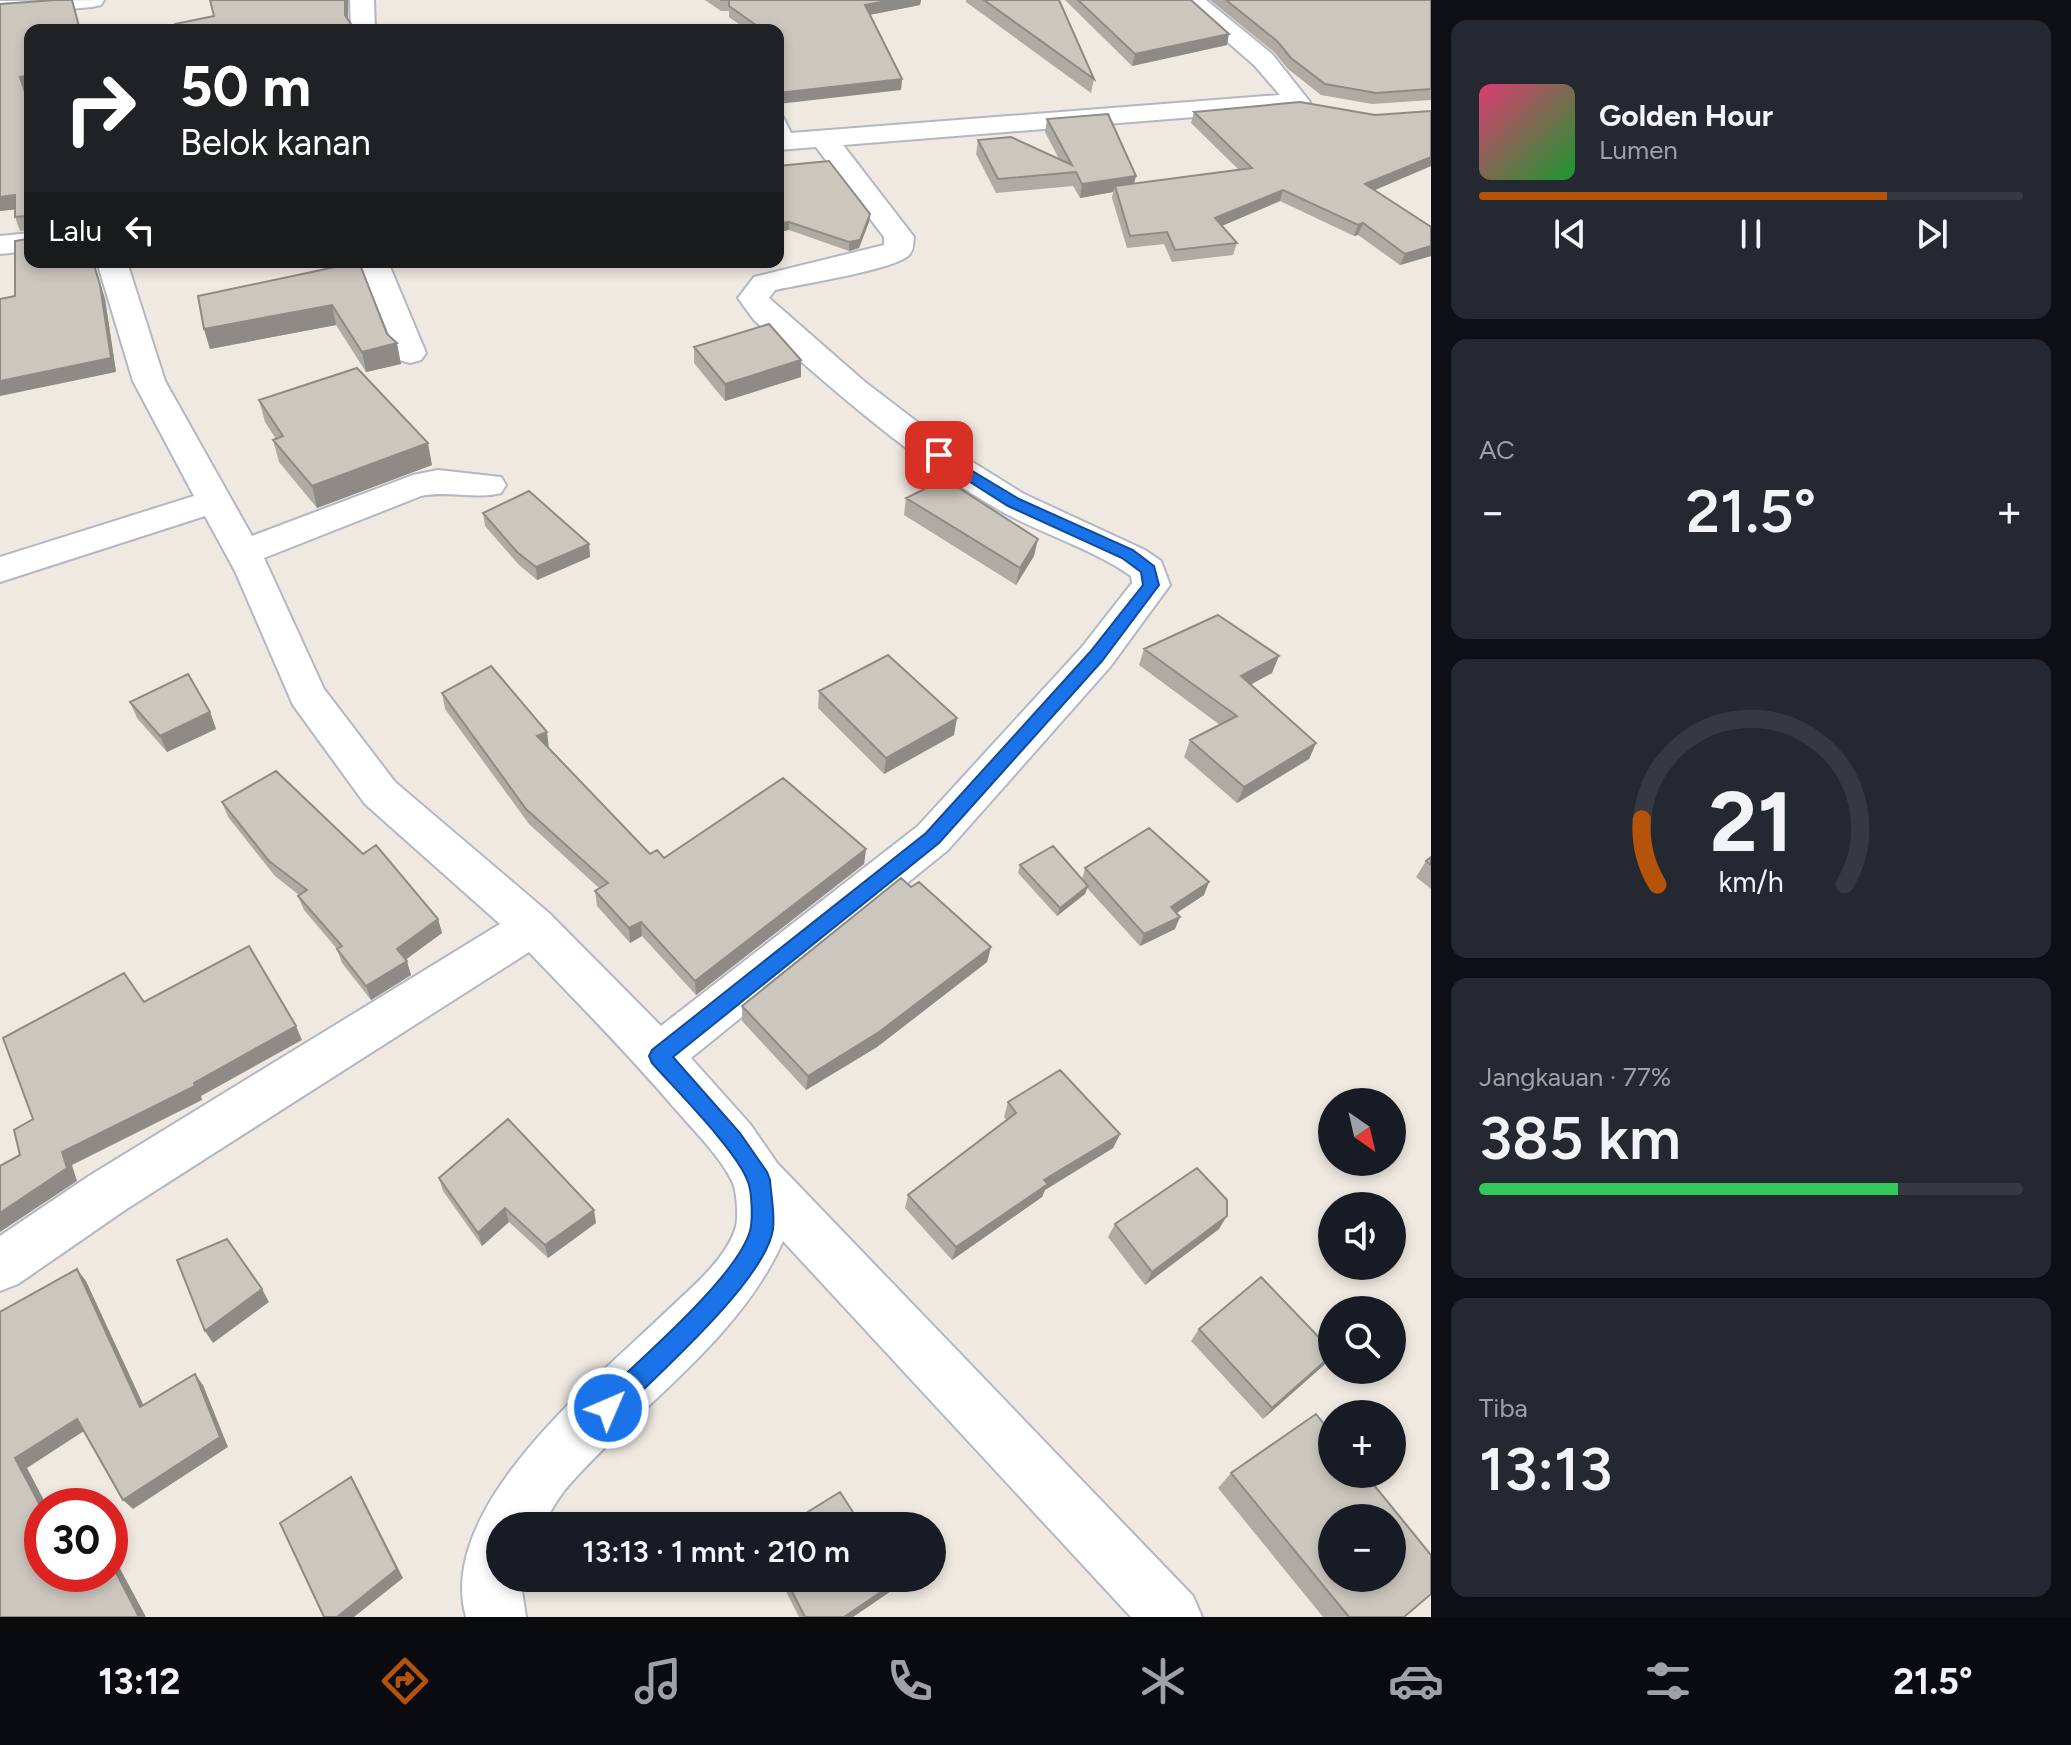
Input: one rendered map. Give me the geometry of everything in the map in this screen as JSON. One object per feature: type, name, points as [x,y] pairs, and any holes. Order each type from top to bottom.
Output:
[{"type":"street","points":[[0,8],[92,0]]},
{"type":"street","points":[[362,0],[363,24]]},
{"type":"street","points":[[1191,0],[1249,47],[1288,87],[1297,102]]},
{"type":"street","points":[[792,135],[1297,102],[1325,108]]},
{"type":"street","points":[[659,1056],[933,838],[1096,657],[1151,585],[1148,570],[1127,554],[1013,503],[914,439],[765,313],[753,298],[765,283],[878,258],[898,250],[899,237],[792,135]]},
{"type":"street","points":[[0,245],[24,243]]},
{"type":"street","points":[[114,268],[149,381],[243,553],[307,695],[380,793],[533,926],[659,1056],[733,1140],[759,1180],[1172,1617]]},
{"type":"street","points":[[375,268],[410,353]]},
{"type":"street","points":[[243,553],[413,486],[438,481],[489,485]]},
{"type":"street","points":[[0,570],[215,501]]},
{"type":"street","points":[[0,1266],[107,1193],[533,926]]},
{"type":"street","points":[[517,1512],[547,1467],[720,1296],[748,1258],[762,1230],[759,1180]]},
{"type":"street","points":[[494,1592],[496,1617]]},
{"type":"building","points":[[72,0],[78,24],[24,24],[24,76],[20,77],[24,89],[24,216],[15,217],[15,195],[0,197],[0,4]]},
{"type":"building","points":[[210,0],[345,0],[345,15],[351,24],[175,24],[214,16]]},
{"type":"building","points":[[729,0],[892,0],[865,5],[902,79],[784,92],[784,24],[754,24],[729,6]]},
{"type":"building","points":[[984,0],[1059,0],[1094,79]]},
{"type":"building","points":[[1078,0],[1191,0],[1229,34],[1135,54]]},
{"type":"building","points":[[1226,0],[1431,0],[1431,89],[1376,93],[1325,84]]},
{"type":"building","points":[[1300,102],[1375,115],[1431,111],[1431,157],[1365,184],[1431,227],[1431,246],[1405,254],[1363,223],[1358,225],[1283,190],[1215,218],[1237,243],[1175,250],[1167,232],[1130,236],[1115,186],[1252,168],[1194,112]]},
{"type":"building","points":[[1108,114],[1136,176],[1082,184],[1076,172],[998,179],[978,140],[1011,137],[1072,165],[1047,119]]},
{"type":"building","points":[[829,161],[870,214],[860,240],[849,242],[784,222],[784,165]]},
{"type":"building","points":[[24,240],[24,268],[95,268],[111,358],[0,381],[0,299],[15,296],[15,241]]},
{"type":"building","points":[[331,268],[361,268],[387,334],[397,343],[362,352],[332,305],[204,329],[198,296]]},
{"type":"building","points":[[769,324],[801,360],[725,384],[694,347]]},
{"type":"building","points":[[357,368],[428,443],[312,486],[273,440],[283,436],[259,400]]},
{"type":"building","points":[[945,479],[1038,539],[1020,568],[906,498]]},
{"type":"building","points":[[529,491],[589,544],[536,567],[517,552],[483,513]]},
{"type":"building","points":[[1218,615],[1279,656],[1241,676],[1316,743],[1244,787],[1190,740],[1237,716],[1144,649]]},
{"type":"building","points":[[888,655],[957,718],[886,758],[819,691]]},
{"type":"building","points":[[491,666],[547,732],[537,736],[650,854],[657,850],[664,858],[783,778],[866,849],[695,981],[641,922],[629,928],[595,891],[608,883],[526,809],[442,693]]},
{"type":"building","points":[[188,674],[210,712],[160,736],[130,702]]},
{"type":"building","points":[[276,771],[363,854],[376,845],[438,919],[397,949],[407,961],[366,986],[337,949],[342,946],[298,896],[307,890],[269,861],[222,802]]},
{"type":"building","points":[[1149,828],[1209,882],[1171,907],[1180,917],[1144,934],[1085,868]]},
{"type":"building","points":[[1053,846],[1088,886],[1060,908],[1020,865]]},
{"type":"building","points":[[901,878],[911,887],[919,882],[991,947],[879,1032],[808,1076],[742,1006]]},
{"type":"building","points":[[249,946],[296,1026],[194,1083],[195,1086],[62,1152],[67,1168],[0,1213],[0,1166],[20,1155],[14,1130],[33,1119],[3,1038],[124,973],[144,1002]]},
{"type":"building","points":[[1060,1070],[1120,1134],[1044,1180],[1048,1184],[956,1247],[908,1195],[1016,1113],[1008,1102]]},
{"type":"building","points":[[508,1119],[594,1210],[545,1245],[505,1208],[478,1233],[439,1178]]},
{"type":"building","points":[[1197,1168],[1227,1200],[1227,1216],[1152,1272],[1115,1224]]},
{"type":"building","points":[[227,1239],[262,1289],[205,1331],[177,1260]]},
{"type":"building","points":[[77,1269],[140,1407],[195,1374],[220,1437],[128,1497],[128,1488],[116,1488],[77,1419],[15,1458],[31,1488],[24,1488],[24,1592],[126,1592],[139,1617],[0,1617],[0,1312]]},
{"type":"building","points":[[1261,1277],[1318,1336],[1318,1367],[1272,1408],[1199,1329]]},
{"type":"building","points":[[1316,1414],[1318,1488],[1376,1488],[1389,1504],[1318,1504],[1318,1579],[1231,1473]]},
{"type":"building","points":[[351,1477],[397,1569],[337,1617],[324,1617],[280,1523]]},
{"type":"building","points":[[840,1492],[853,1512],[808,1512]]},
{"type":"building","points":[[1406,1524],[1431,1555],[1431,1594],[1404,1617],[1349,1617],[1329,1592],[1406,1592]]},
{"type":"building","points":[[792,1592],[881,1592],[844,1617],[805,1617]]},
{"type":"route","points":[[608,1408],[720,1296],[748,1258],[762,1230],[759,1180],[733,1140],[659,1056],[933,838],[1096,657],[1151,585],[1148,570],[1127,554],[1013,503],[939,455]]}]
